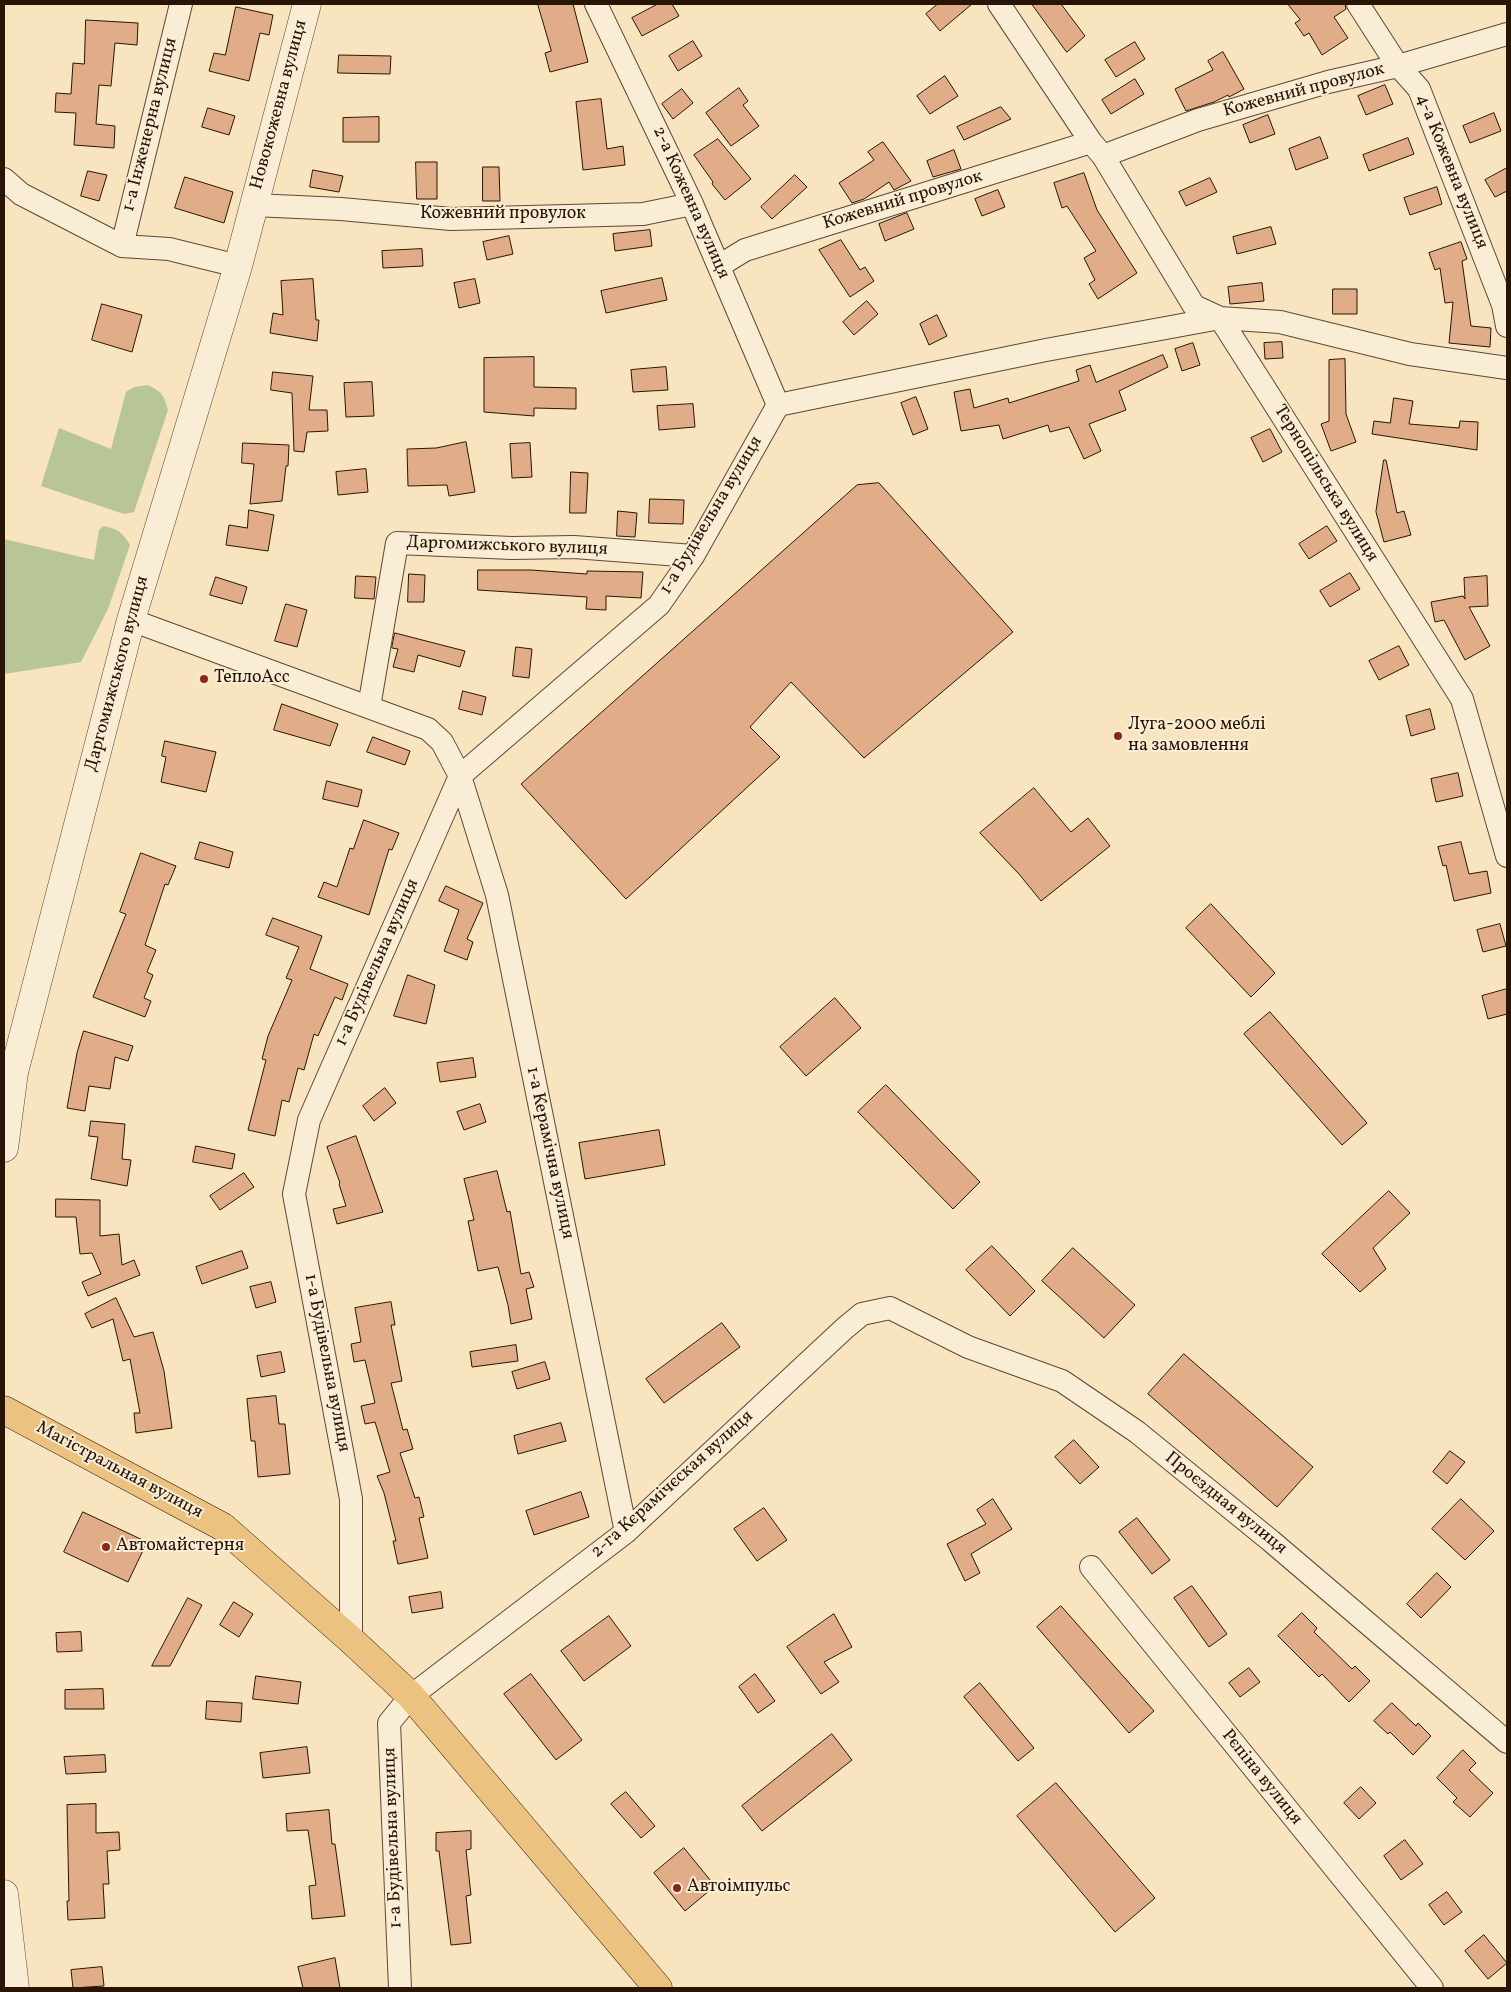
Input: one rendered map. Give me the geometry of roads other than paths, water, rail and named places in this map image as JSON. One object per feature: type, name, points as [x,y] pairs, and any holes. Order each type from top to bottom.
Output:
[{"type":"main road","name":"Магістральная вулиця","points":[[4,1410],[223,1527],[351,1640],[411,1696],[658,1988]]},
{"type":"street","name":"1-а Інженерна вулиця","points":[[122,246],[181,4]]},
{"type":"street","name":"Новокожевна вулиця","points":[[254,205],[307,4]]},
{"type":"street","name":"2-а Кожевна вулиця","points":[[596,4],[692,204],[778,405]]},
{"type":"street","points":[[999,4],[1097,149],[1194,306],[1220,318]]},
{"type":"street","name":"4-а Кожевна вулиця","points":[[1358,4],[1398,66],[1419,89],[1503,305],[1507,326]]},
{"type":"street","name":"Кожевний провулок","points":[[719,266],[745,250],[1328,82],[1398,66],[1507,34]]},
{"type":"street","points":[[4,179],[21,194],[122,246],[169,249],[238,266]]},
{"type":"street","name":"Кожевний провулок","points":[[254,205],[451,219],[643,214],[692,204]]},
{"type":"street","name":"Даргомижського вулиця","points":[[4,1148],[14,1072],[132,620],[238,266],[254,205]]},
{"type":"street","points":[[778,405],[1036,352],[1220,318],[1280,322],[1410,354],[1507,368]]},
{"type":"street","name":"Тернопільська вулиця","points":[[1220,318],[1462,699],[1507,856]]},
{"type":"street","name":"1-а Будівельна вулиця","points":[[351,1640],[352,1499],[294,1194],[308,1120],[460,776],[658,605],[693,556],[778,405]]},
{"type":"street","name":"Даргомижського вулиця","points":[[369,707],[397,543],[503,548],[574,547],[693,556]]},
{"type":"street","name":"1-а Керамічна вулиця","points":[[132,620],[428,729],[442,742],[460,776],[497,895],[626,1532]]},
{"type":"street","name":"2-га Кєрамічєская вулиця","points":[[411,1696],[626,1532],[862,1314],[890,1308],[911,1319]]},
{"type":"street","name":"Проєздная вулиця","points":[[911,1319],[968,1347],[1062,1381],[1137,1432],[1271,1541],[1507,1742]]},
{"type":"street","name":"Рєпіна вулиця","points":[[1091,1567],[1432,1988]]},
{"type":"street","name":"1-а Будівельна вулиця","points":[[400,1988],[389,1723],[411,1696]]},
{"type":"street","points":[[4,1894],[15,1988]]},
{"type":"place","name":"ТеплоАсс","points":[[204,679]]},
{"type":"place","name":"Луга-2000 меблі на замовлення","points":[[1118,736]]},
{"type":"place","name":"Автомайстерня","points":[[106,1547]]},
{"type":"place","name":"Автоімпульс","points":[[677,1888]]}]
